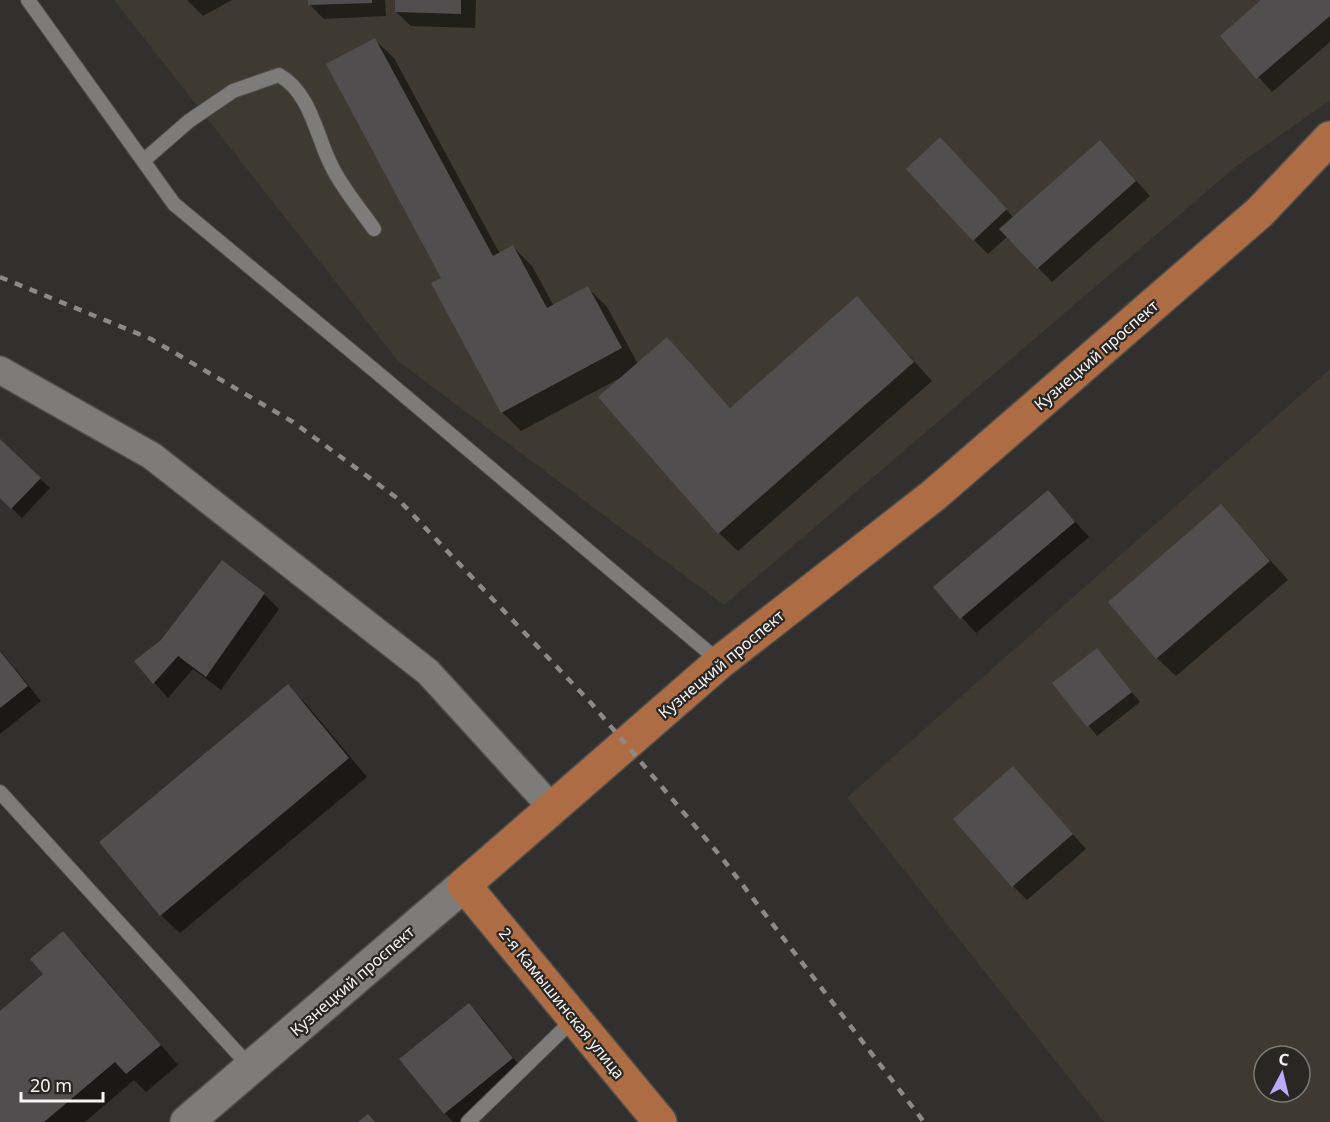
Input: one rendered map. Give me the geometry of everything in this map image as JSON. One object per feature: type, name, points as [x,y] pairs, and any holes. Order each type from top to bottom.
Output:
[{"type":"main road","name":"Кузнецкий проспект","points":[[464,885],[720,662],[934,495],[1260,212],[1324,164],[1330,138]]},
{"type":"main road","name":"2-я Камышинская улица","points":[[464,885],[660,1122]]},
{"type":"street","points":[[0,370],[152,456],[428,672],[553,809]]},
{"type":"street","name":"Кузнецкий проспект","points":[[187,1122],[464,885]]},
{"type":"lane","points":[[28,0],[174,204],[720,662]]},
{"type":"lane","points":[[143,161],[189,121],[233,91],[279,75],[291,82],[302,97],[332,168],[374,229]]},
{"type":"lane","points":[[0,792],[251,1068]]},
{"type":"lane","points":[[468,1122],[574,1019]]},
{"type":"shaded area","points":[[114,0],[1330,0],[1330,100],[1234,168],[724,605],[398,361]]},
{"type":"shaded area","points":[[1330,369],[1330,1122],[1104,1122],[847,798]]},
{"type":"building","points":[[308,0],[372,0],[372,3],[308,5]]},
{"type":"building","points":[[395,0],[461,0],[461,14],[395,12]]},
{"type":"building","points":[[1261,0],[1330,0],[1330,16],[1256,79],[1220,36]]},
{"type":"building","points":[[375,38],[493,256],[513,245],[547,308],[588,286],[622,348],[501,413],[431,283],[441,278],[326,64]]},
{"type":"building","points":[[940,137],[1007,209],[973,241],[906,169]]},
{"type":"building","points":[[1100,140],[1136,181],[1037,269],[999,229]]},
{"type":"building","points":[[857,296],[914,362],[718,534],[598,397],[667,337],[730,408]]},
{"type":"building","points":[[0,439],[41,478],[11,509],[0,498]]},
{"type":"building","points":[[1048,490],[1075,522],[960,619],[933,587]]},
{"type":"building","points":[[1221,504],[1270,561],[1156,659],[1108,602]]},
{"type":"building","points":[[222,560],[265,593],[206,677],[178,656],[153,684],[134,661],[161,640]]},
{"type":"building","points":[[1097,648],[1132,692],[1087,727],[1052,683]]},
{"type":"building","points":[[0,651],[28,686],[0,708]]},
{"type":"building","points":[[288,684],[349,758],[160,916],[99,842]]},
{"type":"building","points":[[1013,766],[1073,834],[1012,887],[953,819]]},
{"type":"building","points":[[63,931],[161,1045],[126,1074],[115,1062],[44,1122],[0,1122],[0,1011],[43,974],[30,959]]},
{"type":"building","points":[[469,1003],[513,1058],[444,1114],[399,1059]]},
{"type":"building","points":[[368,1114],[375,1122],[358,1122]]},
{"type":"railway","points":[[0,277],[151,339],[293,422],[397,498],[591,703],[722,858],[924,1122]]}]
